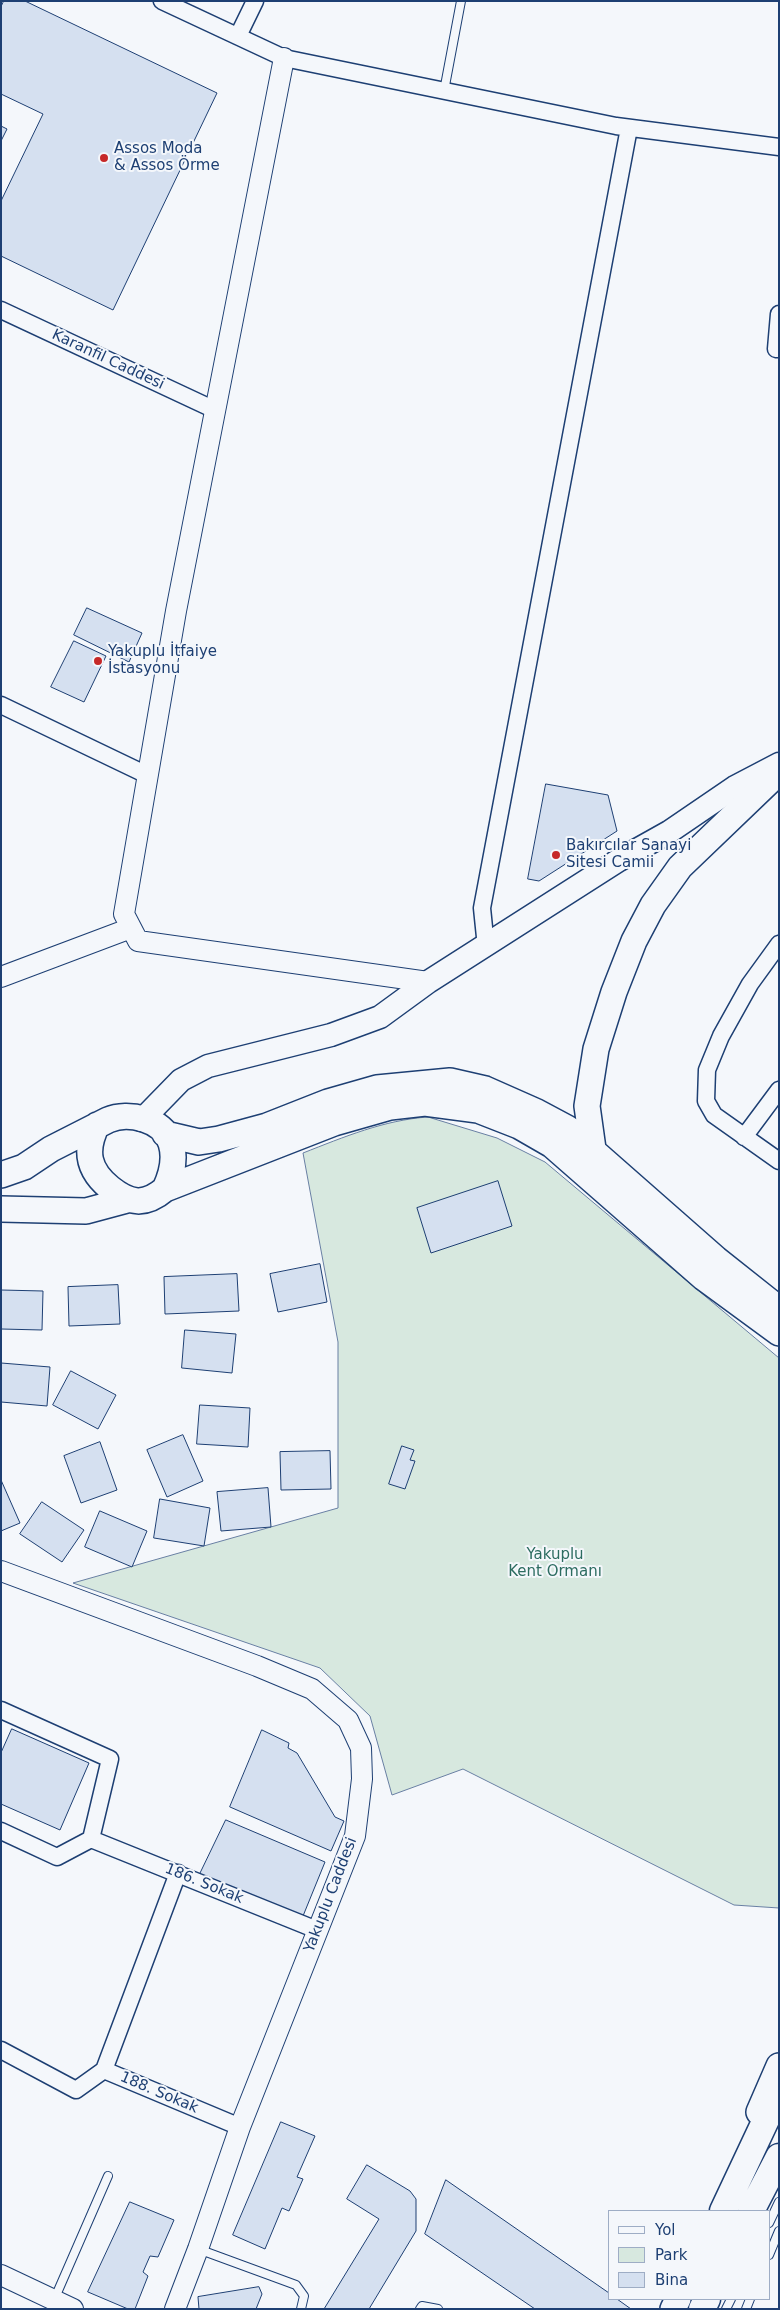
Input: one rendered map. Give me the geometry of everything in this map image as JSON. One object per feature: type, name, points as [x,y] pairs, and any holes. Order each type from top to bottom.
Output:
[{"type":"highway","points":[[723,2210],[779,2092]]},
{"type":"highway","points":[[752,2210],[779,2157]]},
{"type":"main road","points":[[142,1120],[181,1080],[208,1066],[330,1035],[380,1017],[428,982],[486,947],[619,860],[669,832],[736,787],[779,764]]},
{"type":"main road","points":[[592,1149],[587,1106],[596,1049],[614,992],[634,941],[653,905],[680,867],[779,772]]},
{"type":"main road","points":[[165,1134],[200,1142],[219,1139],[267,1126],[328,1102],[377,1088],[450,1081],[485,1089],[537,1112],[567,1128],[716,1260],[777,1304]]},
{"type":"main road","points":[[97,1125],[90,1144],[90,1158],[93,1171],[101,1181],[127,1200],[137,1202],[156,1197],[165,1189],[334,1123],[390,1107],[425,1103],[478,1110],[519,1126],[552,1145],[704,1278],[779,1333]]},
{"type":"main road","points":[[1,1175],[24,1167],[51,1149],[97,1125],[115,1117],[133,1116],[153,1124],[171,1142],[173,1167],[165,1189]]},
{"type":"main road","points":[[1,1209],[86,1210],[127,1200]]},
{"type":"main road","points":[[747,1309],[779,1344]]},
{"type":"main road","points":[[717,2210],[779,2066]]},
{"type":"street","points":[[162,1],[284,58],[629,128],[779,147]]},
{"type":"street","points":[[238,36],[255,1]]},
{"type":"street","points":[[284,58],[178,601],[124,914],[138,941],[428,982]]},
{"type":"street","points":[[486,947],[482,908],[629,128]]},
{"type":"street","name":"Karanfil Caddesi","points":[[1,310],[215,410]]},
{"type":"street","points":[[779,314],[776,349],[779,349]]},
{"type":"street","points":[[1,705],[147,775]]},
{"type":"street","points":[[1,977],[131,928]]},
{"type":"street","points":[[779,944],[750,984],[721,1036],[706,1070],[706,1101],[714,1115],[779,1161]]},
{"type":"street","points":[[744,1137],[779,1090]]},
{"type":"street","name":"Yakuplu Caddesi","points":[[1,1572],[257,1666],[312,1689],[348,1720],[361,1748],[362,1780],[355,1836],[240,2127],[175,2309]]},
{"type":"street","points":[[1,1710],[110,1759],[91,1839],[57,1857],[1,1831]]},
{"type":"street","name":"186. Sokak","points":[[91,1839],[317,1930]]},
{"type":"street","points":[[104,2070],[178,1873]]},
{"type":"street","name":"188. Sokak","points":[[1,2050],[76,2090],[104,2070],[240,2127]]},
{"type":"street","points":[[1,2275],[73,2309]]},
{"type":"lane","points":[[444,91],[461,1]]},
{"type":"lane","points":[[54,2300],[108,2176]]},
{"type":"lane","points":[[770,2221],[779,2202]]},
{"type":"lane","points":[[770,2253],[779,2231]]},
{"type":"lane","points":[[198,2249],[296,2285],[304,2296],[301,2309]]},
{"type":"lane","points":[[420,2309],[422,2306],[438,2309]]},
{"type":"green space","name":"Yakuplu Kent Ormanı","points":[[428,1117],[497,1138],[545,1162],[779,1358],[779,1908],[734,1905],[463,1769],[392,1795],[370,1716],[320,1668],[73,1583],[338,1508],[338,1342],[303,1153],[380,1125]]},
{"type":"building","name":"Assos Moda & Assos Örme","points":[[4,1],[25,1],[217,93],[113,310],[1,256],[1,201],[43,114],[1,94],[1,7]]},
{"type":"building","points":[[1,126],[7,129],[1,141]]},
{"type":"building","points":[[87,608],[142,633],[129,662],[74,635]]},
{"type":"building","points":[[74,641],[106,656],[84,702],[51,687]]},
{"type":"building","name":"Bakırcılar Sanayi Sitesi Camii","points":[[546,784],[608,795],[617,831],[539,881],[528,879]]},
{"type":"building","points":[[498,1181],[512,1226],[431,1253],[417,1208]]},
{"type":"building","points":[[320,1264],[327,1302],[278,1312],[270,1274]]},
{"type":"building","points":[[237,1274],[239,1311],[165,1314],[164,1277]]},
{"type":"building","points":[[118,1285],[120,1324],[69,1326],[68,1287]]},
{"type":"building","points":[[1,1290],[43,1291],[42,1330],[1,1329]]},
{"type":"building","points":[[185,1330],[236,1334],[232,1373],[182,1368]]},
{"type":"building","points":[[1,1363],[50,1367],[47,1406],[1,1402]]},
{"type":"building","points":[[71,1371],[116,1395],[98,1429],[53,1405]]},
{"type":"building","points":[[200,1405],[250,1408],[248,1447],[197,1444]]},
{"type":"building","points":[[183,1435],[203,1481],[167,1497],[147,1450]]},
{"type":"building","points":[[100,1442],[117,1490],[81,1503],[64,1456]]},
{"type":"building","points":[[402,1446],[414,1450],[410,1460],[415,1461],[405,1489],[389,1484]]},
{"type":"building","points":[[330,1451],[331,1489],[281,1490],[280,1452]]},
{"type":"building","points":[[1,1480],[20,1523],[1,1531]]},
{"type":"building","points":[[268,1488],[271,1527],[221,1531],[217,1492]]},
{"type":"building","points":[[160,1499],[210,1508],[204,1546],[154,1538]]},
{"type":"building","points":[[42,1502],[84,1530],[62,1562],[20,1534]]},
{"type":"building","points":[[100,1511],[147,1531],[132,1567],[85,1547]]},
{"type":"building","points":[[12,1729],[89,1763],[60,1830],[1,1804],[1,1753]]},
{"type":"building","points":[[262,1730],[289,1743],[288,1748],[297,1753],[335,1817],[344,1821],[331,1851],[230,1807]]},
{"type":"building","points":[[226,1820],[325,1862],[303,1916],[200,1874]]},
{"type":"building","points":[[281,2122],[315,2136],[297,2177],[303,2179],[289,2211],[282,2208],[265,2249],[233,2235]]},
{"type":"building","points":[[367,2165],[410,2191],[416,2199],[416,2231],[369,2309],[324,2309],[379,2219],[347,2199]]},
{"type":"building","points":[[446,2180],[608,2292],[608,2300],[618,2300],[631,2309],[535,2309],[425,2234]]},
{"type":"building","points":[[130,2202],[174,2220],[158,2257],[150,2256],[143,2272],[148,2276],[135,2309],[128,2309],[88,2292]]},
{"type":"building","points":[[259,2287],[262,2294],[256,2309],[199,2309],[198,2297]]},
{"type":"place","name":"Assos Moda & Assos Örme","points":[[104,158]]},
{"type":"place","name":"Yakuplu İtfaiye İstasyonu","points":[[98,661]]},
{"type":"place","name":"Bakırcılar Sanayi Sitesi Camii","points":[[556,855]]}]
